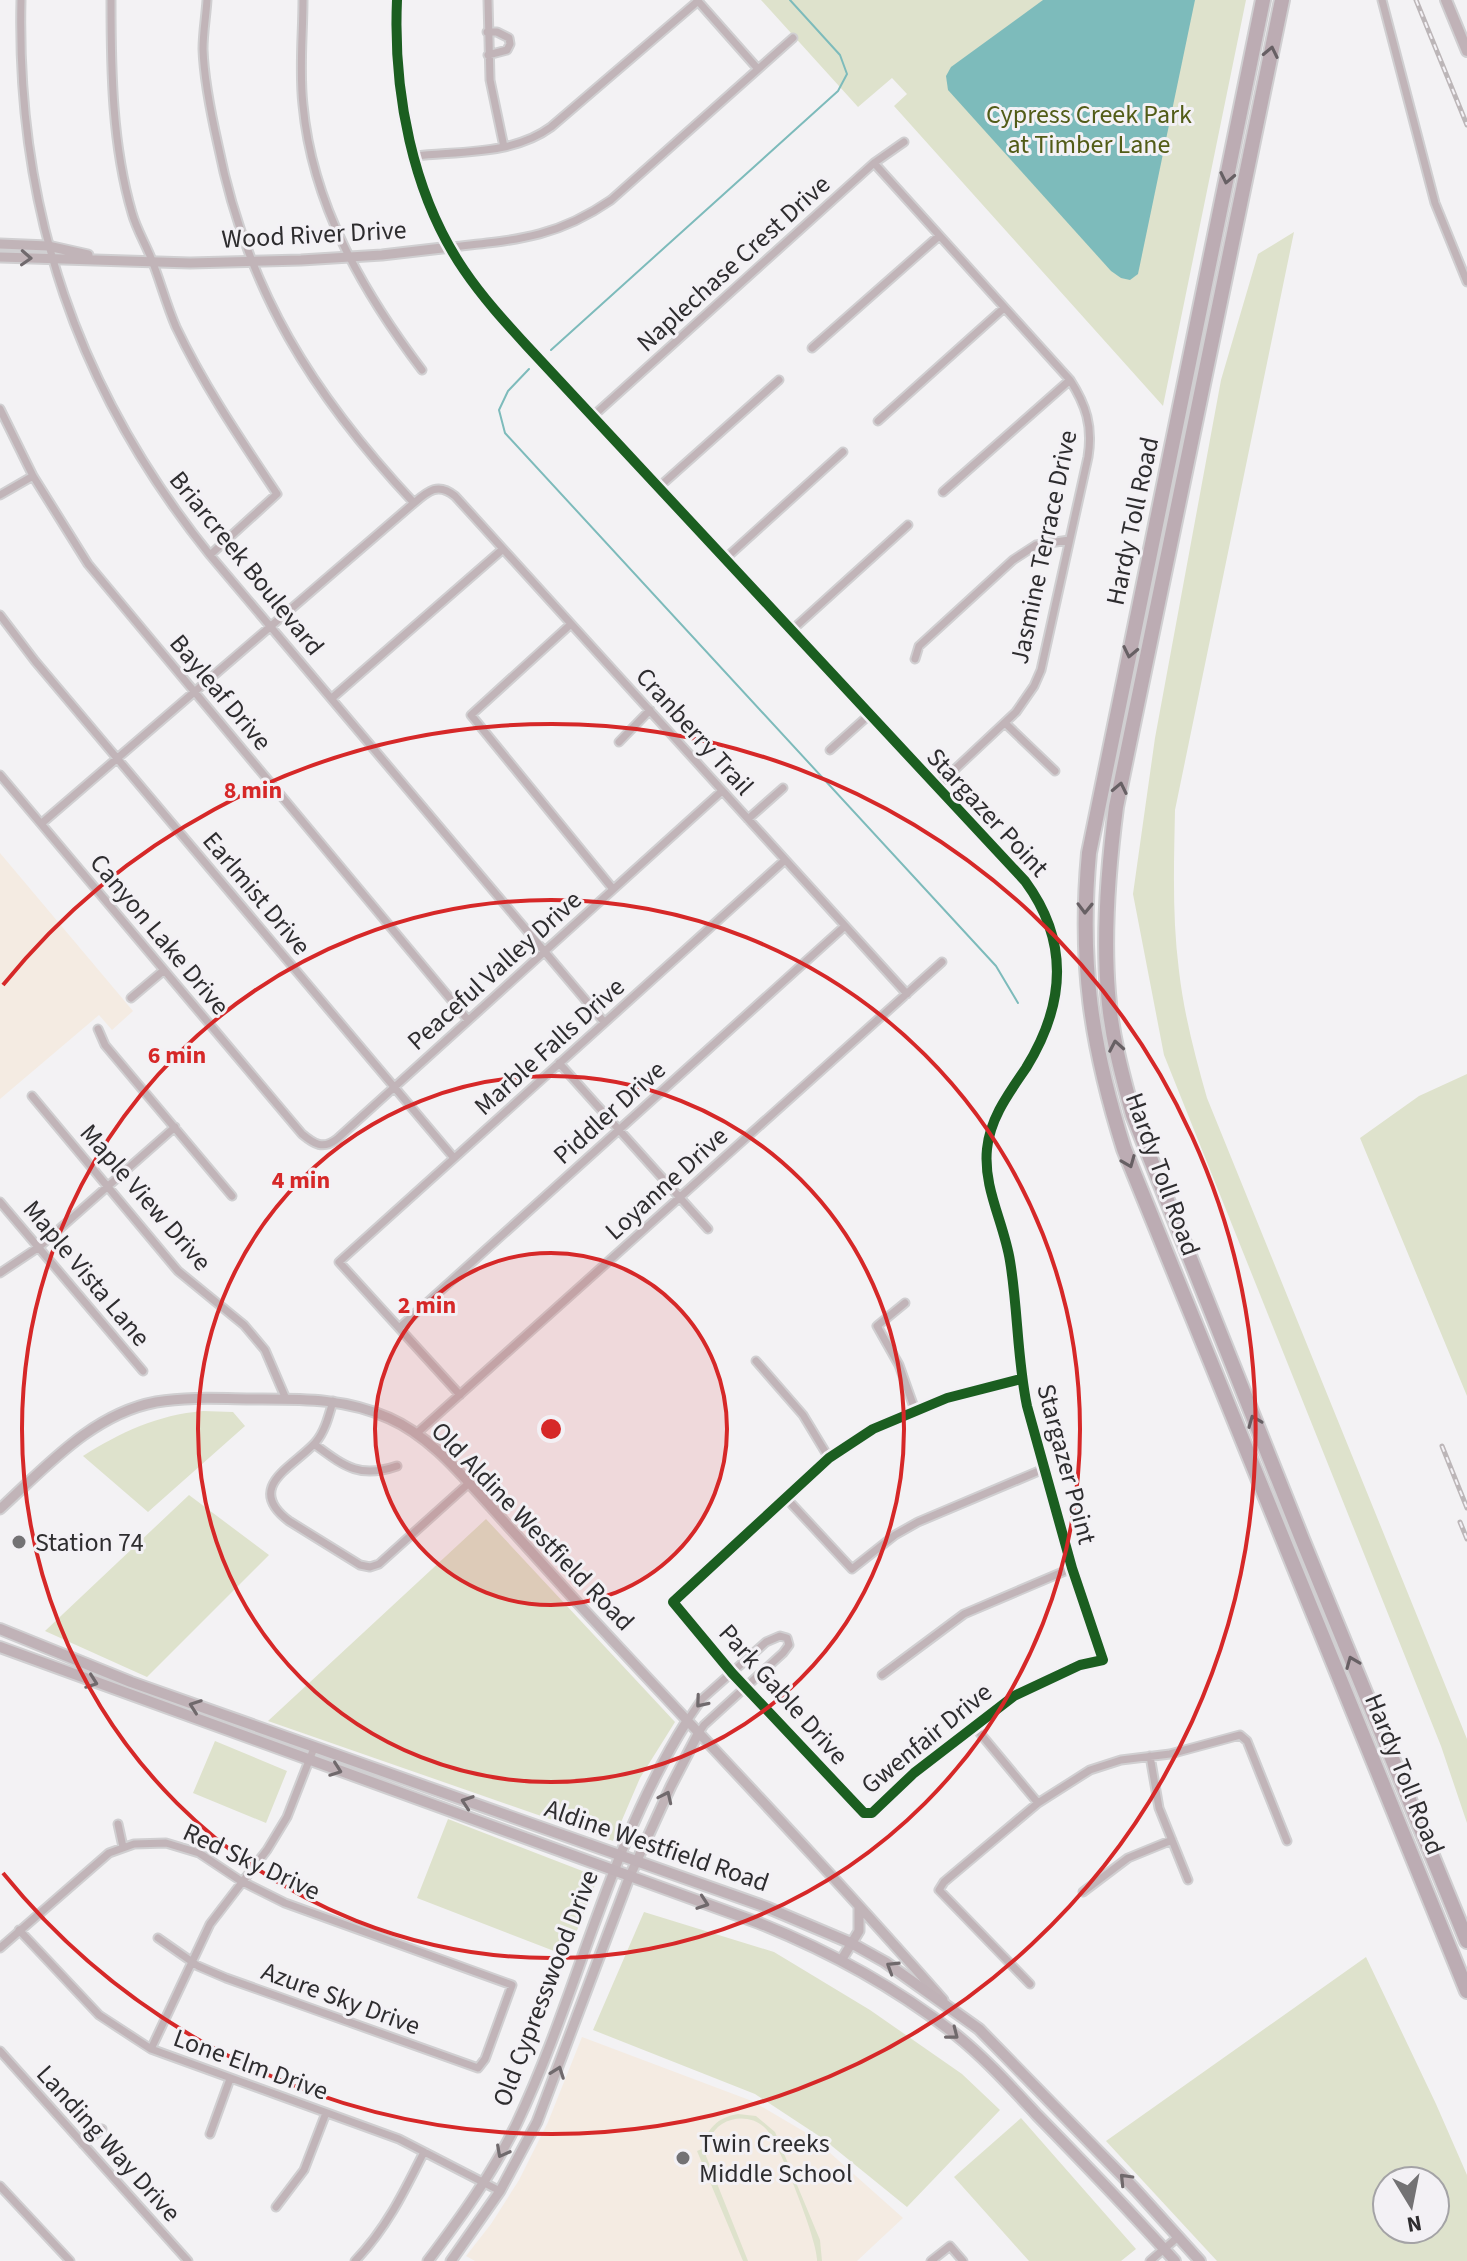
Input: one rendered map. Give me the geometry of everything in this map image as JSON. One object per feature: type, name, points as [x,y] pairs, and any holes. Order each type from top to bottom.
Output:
[{"type":"highway","name":"Hardy Toll Road","points":[[1263,0],[1089,853],[1084,901],[1085,964],[1091,1022],[1111,1110],[1124,1149],[1467,1991]]},
{"type":"highway","name":"Hardy Toll Road","points":[[1282,0],[1116,807],[1107,876],[1108,995],[1116,1051],[1133,1115],[1296,1525],[1467,1941]]},
{"type":"main road","points":[[1446,0],[1467,51]]},
{"type":"main road","name":"Aldine Westfield Road","points":[[0,1629],[226,1717],[766,1907],[851,1943],[945,2003],[1003,2051],[1200,2261]]},
{"type":"main road","name":"Aldine Westfield Road","points":[[0,1647],[759,1923],[809,1942],[842,1959],[954,2033],[1004,2079],[1175,2261]]},
{"type":"main road","points":[[117,1691],[122,1678]]},
{"type":"main road","points":[[222,1729],[226,1717]]},
{"type":"main road","points":[[401,1794],[406,1781]]},
{"type":"main road","points":[[494,1828],[500,1813]]},
{"type":"main road","points":[[759,1923],[766,1907]]},
{"type":"main road","points":[[1034,2111],[1048,2099]]},
{"type":"street","name":"Briarcreek Boulevard","points":[[21,0],[24,119],[48,246],[77,334],[122,428],[153,480],[210,555],[604,1022]]},
{"type":"street","points":[[111,0],[111,57],[118,140],[132,215],[153,261],[175,324],[204,383],[277,494],[210,555]]},
{"type":"street","points":[[42,823],[414,503],[359,442],[304,367],[250,261],[233,212],[213,122],[203,50],[207,0]]},
{"type":"street","points":[[303,0],[302,102],[307,136],[327,209],[385,321],[422,370]]},
{"type":"street","name":"Stargazer Point","points":[[397,0],[399,95],[432,212],[462,268],[488,302],[592,417],[1025,881],[1043,908],[1054,940],[1056,991],[1049,1022],[1036,1051],[992,1124],[987,1149],[989,1187],[1011,1266],[1021,1379],[1072,1568],[1103,1660]]},
{"type":"street","points":[[488,0],[492,97],[504,147]]},
{"type":"street","points":[[415,156],[504,147],[530,140],[551,127],[698,0],[758,69]]},
{"type":"street","points":[[1382,0],[1435,203],[1467,282]]},
{"type":"street","points":[[487,32],[503,34],[509,38],[510,44],[507,50],[488,55]]},
{"type":"street","name":"Wood River Drive","points":[[0,257],[250,261],[350,257],[548,233],[582,220],[611,200],[793,38]]},
{"type":"street","name":"Naplechase Crest Drive","points":[[592,417],[874,163],[904,142]]},
{"type":"street","name":"Jasmine Terrace Drive","points":[[874,163],[1070,380],[1086,411],[1090,442],[1041,670],[1025,700],[1005,723],[936,787]]},
{"type":"street","points":[[812,348],[939,236]]},
{"type":"street","name":"Wood River Drive","points":[[0,244],[48,246],[103,259]]},
{"type":"street","points":[[878,421],[1004,308]]},
{"type":"street","points":[[659,487],[779,380]]},
{"type":"street","points":[[943,492],[1070,380]]},
{"type":"street","name":"Bayleaf Drive","points":[[0,409],[33,476],[88,564],[468,1020]]},
{"type":"street","points":[[726,558],[843,452]]},
{"type":"street","points":[[0,495],[33,476]]},
{"type":"street","name":"Cranberry Trail","points":[[414,503],[436,488],[455,496],[907,994]]},
{"type":"street","points":[[792,630],[908,525]]},
{"type":"street","points":[[915,659],[919,646],[1013,560],[1036,545],[1069,540]]},
{"type":"street","points":[[332,698],[503,549]]},
{"type":"street","name":"Earlmist Drive","points":[[0,615],[35,661],[454,1158]]},
{"type":"street","points":[[571,624],[471,715],[613,889]]},
{"type":"street","points":[[619,742],[650,710]]},
{"type":"street","points":[[830,750],[869,715]]},
{"type":"street","points":[[1005,723],[1055,771]]},
{"type":"street","name":"Canyon Lake Drive","points":[[0,775],[3,786],[42,823],[289,1119]]},
{"type":"street","points":[[748,819],[783,788]]},
{"type":"street","name":"Peaceful Valley Drive","points":[[289,1119],[314,1144],[330,1144],[722,791]]},
{"type":"street","name":"Marble Falls Drive","points":[[399,1328],[339,1262],[785,860]]},
{"type":"street","name":"Piddler Drive","points":[[399,1328],[845,926]]},
{"type":"street","name":"Loyanne Drive","points":[[416,1434],[942,962]]},
{"type":"street","points":[[131,998],[163,971]]},
{"type":"street","points":[[98,1029],[105,1045],[232,1196]]},
{"type":"street","points":[[559,1063],[708,1229]]},
{"type":"street","name":"Maple View Drive","points":[[32,1096],[178,1271],[244,1325],[265,1350],[286,1399]]},
{"type":"street","points":[[0,1273],[39,1247],[175,1127]]},
{"type":"street","name":"Maple Vista Lane","points":[[0,1202],[143,1371]]},
{"type":"street","points":[[905,1303],[877,1326],[899,1365],[915,1410]]},
{"type":"street","points":[[399,1328],[460,1395]]},
{"type":"street","points":[[756,1361],[803,1415],[829,1458]]},
{"type":"street","points":[[1021,1379],[947,1398],[873,1429],[829,1458],[787,1499],[852,1569],[895,1535],[918,1522],[1046,1468]]},
{"type":"street","name":"Old Aldine Westfield Road","points":[[0,1509],[82,1435],[130,1410],[174,1400],[286,1399],[333,1401],[373,1411],[416,1434],[469,1483],[945,2003]]},
{"type":"street","points":[[333,1401],[324,1428],[314,1444],[274,1480],[271,1488],[273,1506],[289,1521],[360,1565],[370,1567],[379,1564],[469,1483]]},
{"type":"street","points":[[314,1444],[350,1469],[368,1472],[397,1466]]},
{"type":"street","name":"Park Gable Drive","points":[[787,1499],[673,1602],[732,1673],[864,1813]]},
{"type":"street","points":[[882,1675],[964,1614],[1072,1568]]},
{"type":"street","points":[[687,1721],[702,1699],[773,1637],[787,1638],[789,1645],[783,1653],[698,1734]]},
{"type":"street","name":"Gwenfair Drive","points":[[864,1813],[872,1813],[879,1808],[914,1773],[1000,1705],[1036,1684],[1086,1663],[1103,1660]]},
{"type":"street","name":"Old Cypresswood Drive","points":[[428,2261],[485,2183],[516,2124],[553,2038],[613,1871],[649,1787],[687,1721]]},
{"type":"street","points":[[974,1726],[1038,1803]]},
{"type":"street","name":"Old Cypresswood Drive","points":[[451,2261],[500,2191],[537,2122],[636,1861],[698,1734]]},
{"type":"street","points":[[1030,1984],[939,1890],[944,1882],[1038,1803],[1090,1770],[1121,1760],[1179,1752],[1240,1735],[1247,1741],[1287,1841]]},
{"type":"street","points":[[151,2049],[210,1924],[276,1838],[314,1748]]},
{"type":"street","points":[[1150,1756],[1159,1808],[1188,1880]]},
{"type":"street","points":[[118,1824],[123,1847]]},
{"type":"street","points":[[1083,1892],[1119,1863],[1172,1840]]},
{"type":"street","name":"Red Sky Drive","points":[[0,1948],[99,1859],[123,1847],[147,1842],[180,1845],[285,1903],[512,1985],[485,2059],[478,2068]]},
{"type":"street","points":[[842,1959],[859,1931],[859,1907]]},
{"type":"street","name":"Lone Elm Drive","points":[[19,1930],[99,2015],[151,2049],[399,2139],[500,2191]]},
{"type":"street","name":"Azure Sky Drive","points":[[158,1938],[192,1962],[226,1978],[478,2068]]},
{"type":"street","points":[[553,2038],[568,2044]]},
{"type":"street","name":"Landing Way Drive","points":[[0,2051],[188,2261]]},
{"type":"street","points":[[210,2134],[230,2079]]},
{"type":"street","points":[[276,2207],[304,2170],[326,2113]]},
{"type":"street","points":[[83,2144],[102,2129]]},
{"type":"street","points":[[355,2261],[395,2211],[424,2152]]},
{"type":"street","points":[[0,2186],[70,2261]]},
{"type":"street","points":[[455,2225],[471,2234]]},
{"type":"street","points":[[1150,2261],[1178,2237]]},
{"type":"street","points":[[931,2261],[950,2246],[963,2261]]},
{"type":"shaded area","points":[[0,853],[133,1011],[112,1030],[99,1015],[0,1099]]},
{"type":"shaded area","name":"Twin Creeks Middle School","points":[[582,2037],[752,2101],[810,2135],[903,2218],[857,2261],[475,2261],[466,2256],[519,2180],[548,2122]]},
{"type":"green space","name":"Cypress Creek Park at Timber Lane","points":[[761,0],[1246,0],[1163,406],[894,106],[907,94],[892,78],[858,107]]},
{"type":"green space","points":[[1294,232],[1175,810],[1177,951],[1187,1019],[1207,1098],[1467,1739],[1467,1823],[1441,1746],[1164,1055],[1133,894],[1155,738],[1221,380],[1258,254]]},
{"type":"green space","points":[[1467,1074],[1467,1396],[1360,1138],[1419,1096]]},
{"type":"green space","points":[[203,1411],[233,1412],[245,1426],[148,1512],[83,1456],[140,1426],[170,1416]]},
{"type":"green space","points":[[189,1495],[269,1555],[147,1677],[45,1631]]},
{"type":"green space","points":[[486,1519],[675,1722],[640,1778],[613,1841],[268,1721]]},
{"type":"green space","points":[[215,1741],[287,1771],[266,1823],[193,1793]]},
{"type":"green space","points":[[448,1819],[598,1877],[567,1956],[417,1898]]},
{"type":"green space","points":[[644,1912],[774,1952],[870,2010],[962,2074],[1000,2110],[907,2207],[822,2138],[755,2094],[593,2030]]},
{"type":"green space","points":[[1366,1957],[1467,2175],[1467,2261],[1217,2261],[1106,2141]]},
{"type":"green space","points":[[738,2114],[756,2116],[775,2132],[820,2240],[822,2261],[817,2261],[805,2216],[773,2139],[757,2122],[739,2119],[728,2121],[715,2130],[706,2156],[748,2261],[743,2261],[697,2151],[702,2149],[714,2125]]},
{"type":"green space","points":[[1021,2118],[1136,2249],[1121,2261],[1029,2261],[954,2177]]},
{"type":"water","points":[[1043,0],[1195,0],[1138,274],[1130,280],[1111,271],[948,90],[946,76],[951,67]]},
{"type":"waterway","points":[[551,350],[838,91],[847,74],[840,55],[790,0]]},
{"type":"waterway","points":[[529,369],[508,391],[499,410],[505,433],[996,966],[1018,1003]]},
{"type":"railway","points":[[1416,0],[1467,125]]},
{"type":"railway","points":[[1442,1446],[1467,1508]]},
{"type":"railway","points":[[1460,1522],[1467,1539]]},
{"type":"cycle path","points":[[397,0],[398,70],[410,141],[431,209],[471,280],[527,346],[1025,881],[1050,927],[1057,974],[1055,997],[1039,1044],[996,1116],[987,1149],[988,1178],[1010,1261],[1027,1406],[1072,1568],[1103,1660],[1080,1665],[1014,1696],[914,1773],[872,1813],[864,1813],[732,1673],[673,1602],[829,1458],[873,1429],[947,1398],[1021,1379]]},
{"type":"place","name":"Station 74","points":[[19,1542]]},
{"type":"place","name":"Twin Creeks Middle School","points":[[683,2158]]}]
